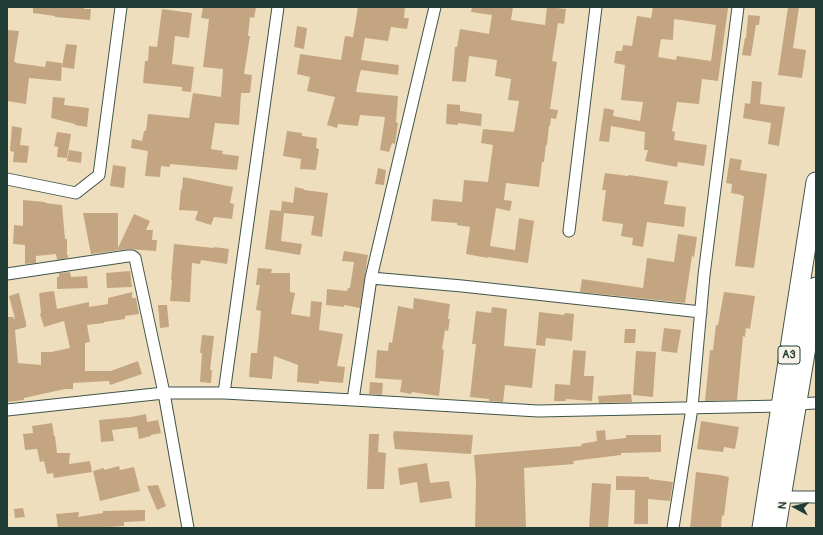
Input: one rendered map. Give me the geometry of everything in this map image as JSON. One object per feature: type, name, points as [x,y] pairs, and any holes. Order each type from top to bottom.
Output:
[{"type":"highway","name":"A3","points":[[776,528],[781,497],[789,405],[816,182]]},
{"type":"highway","name":"A3","points":[[762,528],[816,287]]},
{"type":"street","points":[[7,179],[76,193],[99,175],[121,7]]},
{"type":"street","points":[[224,394],[278,7]]},
{"type":"street","points":[[352,400],[372,278],[435,7]]},
{"type":"street","points":[[569,231],[596,7]]},
{"type":"street","points":[[673,528],[692,408],[704,276],[738,7]]},
{"type":"street","points":[[7,274],[128,256],[135,258],[164,393],[187,528]]},
{"type":"street","points":[[372,278],[701,312]]},
{"type":"street","points":[[7,410],[164,393],[224,394],[352,400],[538,411],[692,408],[816,403]]},
{"type":"street","points":[[781,497],[816,497]]},
{"type":"building","points":[[33,7],[85,7],[84,9],[91,9],[90,20],[55,17],[33,13]]},
{"type":"building","points":[[203,7],[256,8],[254,18],[250,17],[248,36],[250,36],[244,74],[252,75],[250,93],[241,93],[239,125],[215,123],[211,149],[223,151],[222,154],[239,156],[237,170],[170,164],[170,167],[161,166],[160,177],[145,176],[148,151],[131,148],[132,139],[142,141],[144,131],[146,131],[148,114],[189,118],[193,93],[221,97],[223,69],[203,67],[209,19],[201,18]]},
{"type":"building","points":[[358,7],[405,7],[404,18],[409,18],[407,29],[391,27],[388,41],[365,38],[361,60],[399,65],[398,75],[361,70],[356,92],[398,96],[396,122],[398,123],[395,144],[392,143],[389,152],[380,150],[385,117],[360,115],[358,126],[338,124],[337,128],[327,125],[335,97],[307,91],[310,77],[297,74],[300,54],[341,60],[345,36],[353,37]]},
{"type":"building","points":[[472,7],[513,7],[511,20],[545,25],[547,7],[566,9],[564,24],[558,23],[552,61],[557,62],[550,109],[558,110],[556,119],[551,118],[549,126],[539,187],[506,183],[504,200],[512,201],[510,211],[496,208],[490,246],[515,250],[519,218],[534,221],[528,263],[466,254],[470,227],[457,225],[457,223],[431,221],[433,199],[462,202],[464,180],[488,182],[493,145],[481,143],[483,129],[514,132],[519,101],[508,100],[511,79],[495,76],[497,60],[469,56],[466,82],[452,81],[455,47],[457,47],[460,29],[489,34],[492,15],[471,12]]},
{"type":"building","points":[[653,7],[728,8],[718,81],[702,79],[699,104],[677,102],[672,131],[675,132],[674,140],[707,145],[704,166],[678,162],[677,167],[645,161],[648,150],[644,150],[645,132],[611,126],[609,142],[599,141],[604,108],[614,110],[613,116],[640,121],[643,102],[621,100],[625,65],[614,63],[616,51],[622,51],[623,45],[632,46],[637,16],[651,18]],"holes":[[[674,19],[716,25],[711,61],[677,56],[676,60],[658,57],[661,39],[673,40]]]},
{"type":"building","points":[[788,7],[799,7],[793,48],[806,50],[802,78],[778,75]]},
{"type":"building","points":[[162,9],[192,13],[189,38],[175,36],[172,64],[194,67],[191,92],[182,91],[182,87],[143,83],[145,61],[148,61],[149,46],[157,47]]},
{"type":"building","points":[[748,15],[760,16],[759,25],[756,25],[751,56],[742,55],[746,38]]},
{"type":"building","points":[[297,26],[307,28],[304,49],[294,47]]},
{"type":"building","points":[[7,30],[19,31],[14,62],[45,67],[46,61],[62,63],[61,81],[29,78],[26,104],[7,101]]},
{"type":"building","points":[[66,44],[77,45],[74,69],[62,67]]},
{"type":"building","points":[[752,81],[762,82],[760,104],[785,107],[779,146],[768,144],[771,123],[743,118],[745,103],[750,104]]},
{"type":"building","points":[[53,97],[65,98],[64,105],[89,108],[87,127],[51,118]]},
{"type":"building","points":[[447,104],[460,105],[460,111],[482,114],[481,126],[458,123],[458,125],[446,124]]},
{"type":"building","points":[[12,126],[22,128],[20,145],[29,146],[27,163],[13,162],[14,152],[10,151]]},
{"type":"building","points":[[287,131],[302,133],[302,136],[317,138],[316,148],[319,149],[316,170],[300,169],[301,159],[283,156]]},
{"type":"building","points":[[57,132],[71,134],[67,158],[57,157],[58,147],[54,146]]},
{"type":"building","points":[[69,150],[82,152],[81,163],[67,161]]},
{"type":"building","points":[[730,158],[742,160],[740,170],[767,174],[754,268],[735,266],[744,196],[731,193],[732,184],[726,183]]},
{"type":"building","points":[[113,165],[126,167],[124,188],[110,186]]},
{"type":"building","points":[[378,168],[386,170],[384,185],[375,184]]},
{"type":"building","points":[[605,173],[668,181],[664,204],[686,207],[684,227],[647,222],[643,247],[632,245],[633,238],[621,236],[623,224],[602,221],[606,190],[602,190]]},
{"type":"building","points":[[183,177],[233,187],[230,203],[234,204],[232,219],[214,217],[211,225],[195,220],[198,211],[179,210]]},
{"type":"building","points":[[295,187],[304,190],[328,193],[322,237],[311,235],[314,216],[284,213],[281,241],[302,244],[300,255],[265,249],[270,210],[281,211],[282,201],[293,203]]},
{"type":"building","points":[[23,200],[62,205],[68,258],[57,260],[56,254],[36,256],[36,263],[25,264],[25,245],[13,244],[14,225],[23,226]]},
{"type":"building","points":[[83,213],[118,213],[118,248],[134,214],[150,221],[146,230],[153,230],[152,240],[157,240],[156,251],[128,249],[91,254]]},
{"type":"building","points":[[678,234],[697,237],[694,257],[692,256],[685,303],[580,292],[582,279],[643,288],[647,258],[674,262]]},
{"type":"building","points":[[174,244],[229,249],[227,264],[201,260],[200,264],[192,263],[190,302],[170,301]]},
{"type":"building","points":[[344,251],[368,255],[360,308],[344,305],[344,307],[326,305],[327,289],[347,291],[348,288],[350,288],[354,262],[342,261]]},
{"type":"building","points":[[258,268],[272,269],[271,273],[290,273],[290,292],[295,293],[291,314],[310,317],[311,301],[322,302],[319,330],[343,334],[337,366],[345,367],[343,383],[319,381],[319,384],[297,382],[298,365],[274,356],[272,379],[249,377],[251,353],[257,353],[261,311],[256,310],[260,285],[256,285]]},
{"type":"building","points":[[130,271],[132,287],[107,288],[106,273]]},
{"type":"building","points":[[70,272],[71,277],[87,276],[88,288],[57,289],[57,277],[59,277],[59,273]]},
{"type":"building","points":[[54,291],[57,309],[89,302],[89,307],[108,304],[108,298],[132,292],[132,298],[136,298],[139,314],[125,316],[125,319],[87,325],[90,342],[85,343],[85,371],[111,371],[138,361],[142,374],[110,385],[109,381],[73,383],[73,389],[65,389],[24,398],[24,400],[7,402],[7,317],[13,317],[15,319],[9,296],[19,293],[26,323],[26,327],[15,330],[18,363],[41,365],[41,352],[51,352],[70,348],[64,321],[44,327],[40,314],[39,293]]},
{"type":"building","points":[[724,292],[755,296],[750,329],[746,328],[745,337],[743,336],[737,400],[705,401],[710,350],[713,350],[716,325],[718,325]]},
{"type":"building","points":[[414,298],[450,304],[448,331],[445,330],[442,349],[444,350],[439,396],[412,392],[411,394],[400,392],[402,380],[375,378],[377,350],[388,351],[389,342],[392,343],[398,306],[413,309]]},
{"type":"building","points":[[158,305],[167,305],[169,327],[160,328]]},
{"type":"building","points":[[492,307],[507,309],[504,346],[536,349],[532,388],[505,385],[503,402],[470,397],[476,344],[472,344],[476,311],[491,313]]},
{"type":"building","points":[[539,312],[564,315],[565,313],[574,314],[572,341],[546,338],[545,346],[536,345]]},
{"type":"building","points":[[664,328],[681,330],[677,353],[661,351]]},
{"type":"building","points":[[625,329],[636,329],[635,343],[624,343]]},
{"type":"building","points":[[202,335],[214,336],[210,370],[212,370],[211,383],[200,382],[202,353],[200,353]]},
{"type":"building","points":[[573,350],[586,351],[584,376],[594,376],[592,401],[566,399],[566,401],[554,401],[555,384],[570,385]]},
{"type":"building","points":[[636,351],[656,352],[653,397],[633,395]]},
{"type":"building","points":[[370,382],[383,383],[382,395],[369,394]]},
{"type":"building","points":[[631,394],[632,402],[599,403],[598,396]]},
{"type":"building","points":[[146,414],[147,422],[158,420],[161,433],[139,439],[137,427],[112,430],[114,441],[101,442],[99,420]]},
{"type":"building","points":[[701,421],[739,427],[735,449],[724,447],[723,452],[697,449]]},
{"type":"building","points":[[52,423],[57,453],[70,453],[69,464],[90,461],[92,472],[54,478],[53,473],[47,474],[44,461],[40,462],[37,449],[25,450],[23,434],[33,433],[32,426]]},
{"type":"building","points":[[605,430],[606,440],[626,438],[626,435],[661,435],[661,452],[621,453],[621,455],[573,461],[574,464],[524,468],[526,528],[475,528],[476,481],[474,455],[582,446],[581,444],[597,441],[596,431]]},
{"type":"building","points":[[394,431],[473,435],[471,454],[395,449],[393,436]]},
{"type":"building","points":[[369,434],[379,434],[378,452],[386,453],[384,489],[367,489]]},
{"type":"building","points":[[427,463],[430,483],[449,481],[452,498],[420,503],[417,482],[400,485],[398,468]]},
{"type":"building","points":[[119,466],[120,470],[134,467],[140,491],[100,501],[93,471]]},
{"type":"building","points":[[696,472],[729,477],[721,528],[690,528]]},
{"type":"building","points":[[616,476],[649,477],[649,479],[673,482],[670,501],[648,499],[648,524],[634,524],[635,490],[616,490]]},
{"type":"building","points":[[592,483],[611,484],[608,528],[589,528]]},
{"type":"building","points":[[158,485],[166,506],[157,510],[147,486]]},
{"type":"building","points":[[23,508],[25,517],[15,518],[14,509]]},
{"type":"building","points":[[145,510],[145,521],[124,522],[124,526],[92,528],[58,528],[56,514],[79,512],[78,517],[103,513],[103,511]]}]
